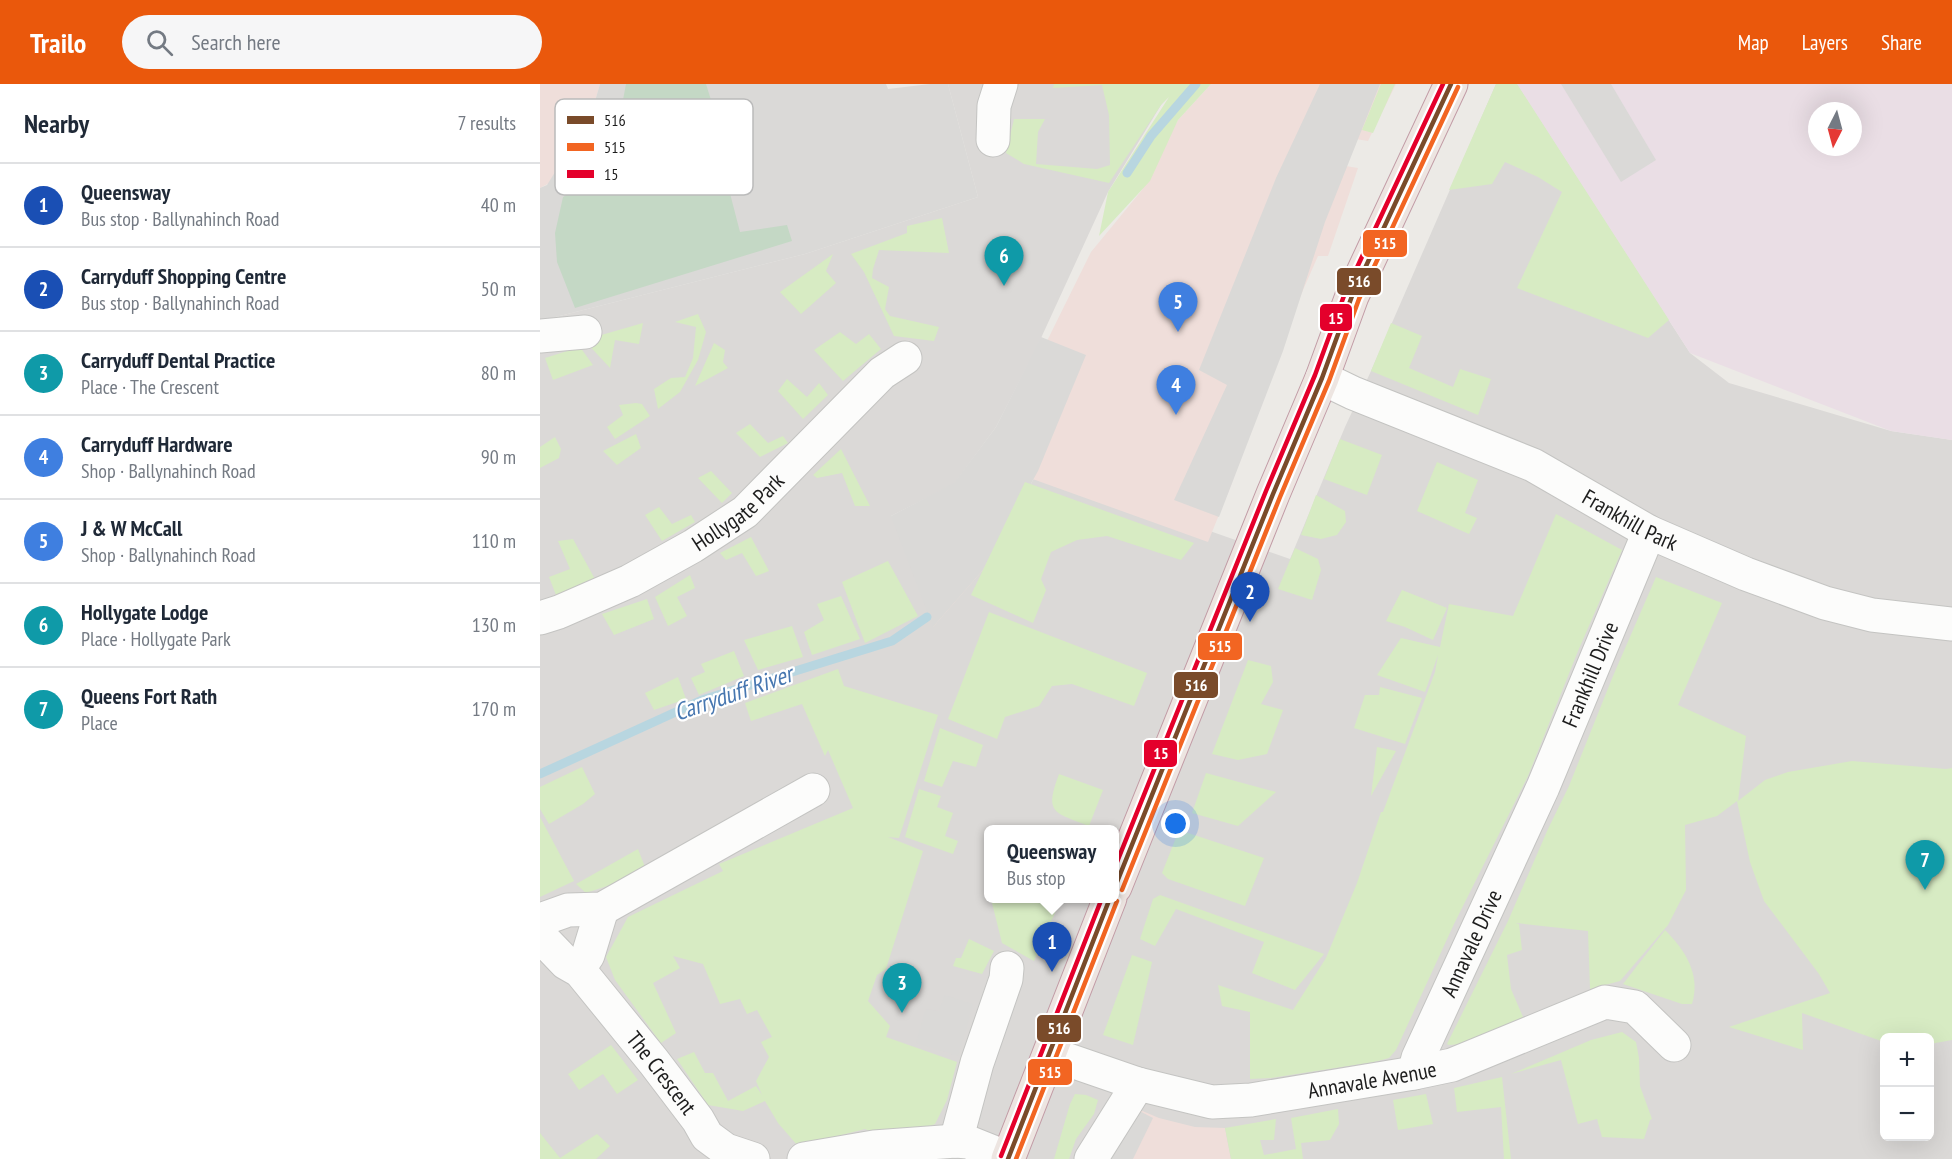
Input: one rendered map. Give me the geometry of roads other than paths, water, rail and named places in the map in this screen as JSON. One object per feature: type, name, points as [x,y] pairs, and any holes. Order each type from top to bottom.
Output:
[{"type":"highway","points":[[1119,876],[1322,378],[1352,296],[1450,84]]},
{"type":"highway","points":[[1008,1159],[1051,1054],[1108,903]]},
{"type":"street","points":[[993,140],[994,106],[1001,84]]},
{"type":"street","points":[[540,336],[585,332]]},
{"type":"street","name":"Hollygate Park","points":[[540,618],[630,581],[693,546],[745,512],[882,373],[905,358]]},
{"type":"street","name":"Frankhill Park","points":[[1322,378],[1353,393],[1533,465],[1649,532],[1746,574],[1824,603],[1872,615],[1952,624]]},
{"type":"street","name":"Frankhill Drive","points":[[1531,814],[1649,532]]},
{"type":"street","points":[[540,920],[568,910],[602,909],[813,789]]},
{"type":"street","name":"Annavale Drive","points":[[1414,1073],[1421,1052],[1531,814]]},
{"type":"street","points":[[580,971],[588,955],[602,909]]},
{"type":"street","name":"The Crescent","points":[[540,936],[566,963],[580,971],[654,1062],[698,1120],[707,1136],[726,1150],[753,1159]]},
{"type":"street","points":[[956,1141],[977,1063],[1006,979],[1007,968]]},
{"type":"street","name":"Annavale Avenue","points":[[1051,1054],[1138,1084],[1212,1102],[1251,1100],[1414,1073],[1461,1061],[1605,1002],[1635,1007],[1674,1045]]},
{"type":"street","points":[[1091,1159],[1138,1084]]},
{"type":"street","points":[[804,1159],[874,1147],[956,1141],[968,1142],[1008,1159]]},
{"type":"waterway","name":"Carryduff River","points":[[1127,173],[1151,136],[1196,84]]},
{"type":"waterway","name":"Carryduff River","points":[[540,774],[702,700],[892,641],[927,617]]},
{"type":"place","name":"Hollygate Lodge","points":[[1004,286]]},
{"type":"place","name":"J & W McCall","points":[[1178,332]]},
{"type":"place","name":"Carryduff Hardware","points":[[1176,415]]},
{"type":"place","name":"Carryduff Shopping Centre","points":[[1250,622]]},
{"type":"place","name":"Queens Fort Rath","points":[[1925,890]]},
{"type":"place","name":"Queensway","points":[[1052,972]]},
{"type":"place","name":"Carryduff Dental Practice","points":[[902,1013]]}]
